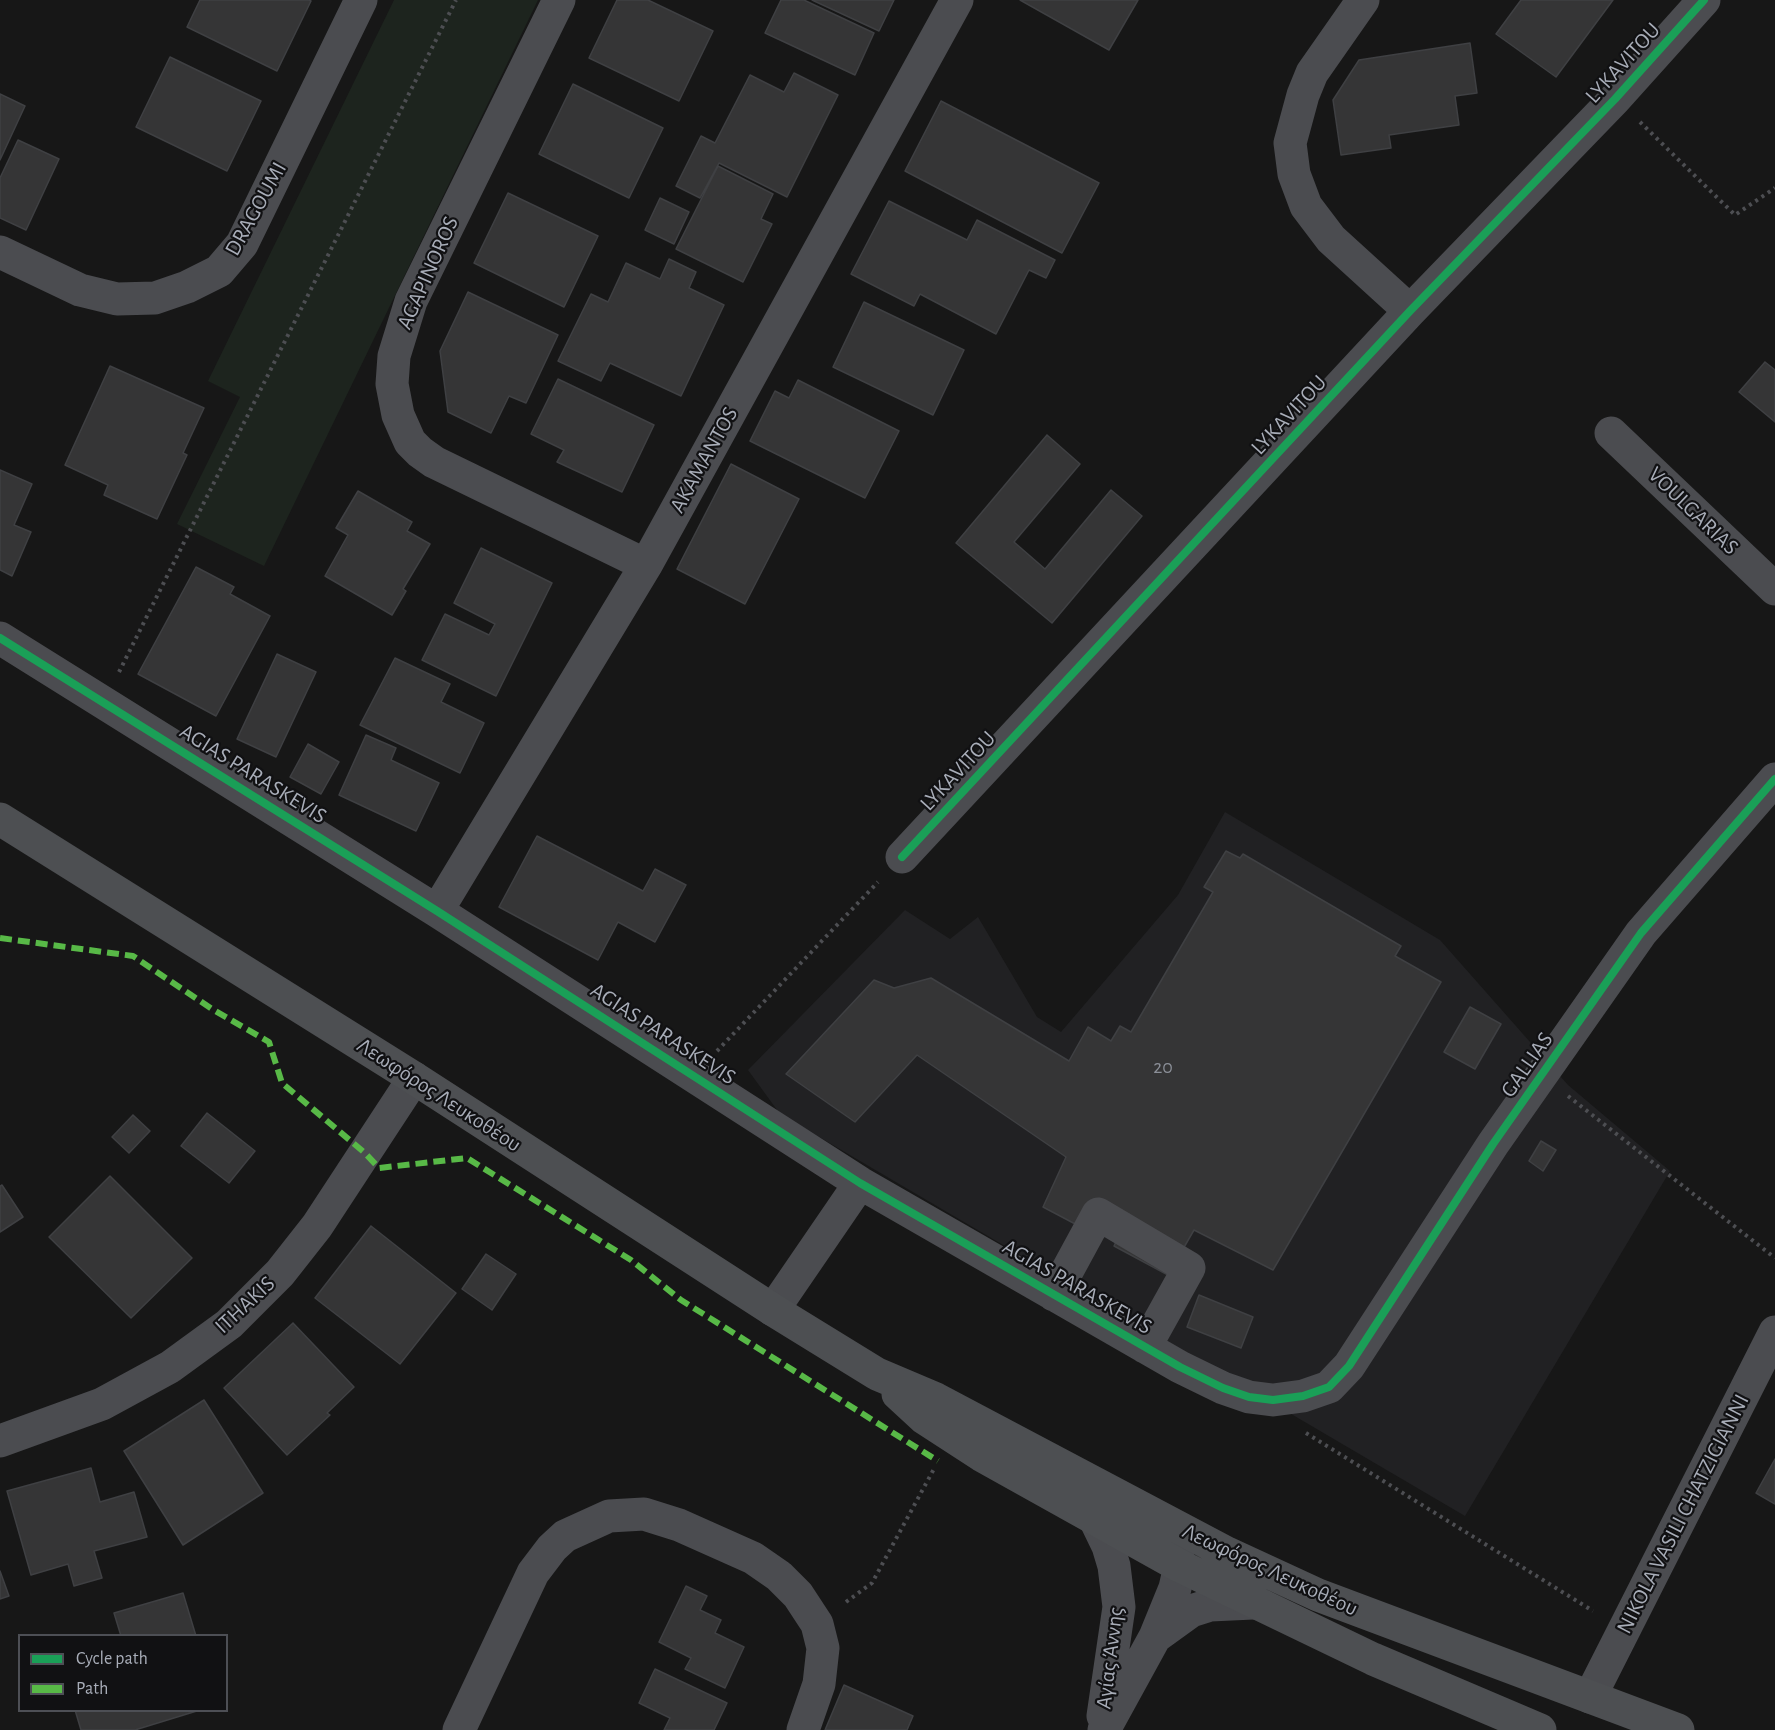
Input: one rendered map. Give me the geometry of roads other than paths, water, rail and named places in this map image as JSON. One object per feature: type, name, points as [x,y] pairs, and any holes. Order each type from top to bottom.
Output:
[{"type":"main road","name":"Λεωφόρος Λευκοθέου","points":[[0,819],[414,1078],[773,1310],[877,1374],[936,1399],[1161,1519],[1318,1595],[1678,1730]]},
{"type":"main road","name":"Λεωφόρος Λευκοθέου","points":[[877,1374],[924,1418],[951,1436],[1180,1566],[1373,1659],[1540,1730]]},
{"type":"street","name":"DRAGOUMI","points":[[0,252],[80,290],[117,299],[154,298],[187,287],[219,271],[242,244],[362,0]]},
{"type":"street","name":"AGAPINOROS","points":[[559,0],[411,301],[394,356],[392,384],[398,415],[410,442],[434,462],[646,565]]},
{"type":"street","name":"AKAMANTOS","points":[[437,910],[646,565],[957,0]]},
{"type":"street","points":[[1363,0],[1312,73],[1303,95],[1290,143],[1294,174],[1306,206],[1331,239],[1410,312]]},
{"type":"street","name":"LYKAVITOU","points":[[902,857],[1410,312],[1615,99],[1704,0]]},
{"type":"street","name":"VOULGARIAS","points":[[1611,433],[1775,589]]},
{"type":"street","name":"AGIAS PARASKEVIS","points":[[0,638],[437,910],[860,1183],[1145,1347],[1206,1380],[1248,1397],[1273,1400],[1303,1396],[1329,1387]]},
{"type":"street","name":"GALLIAS","points":[[1329,1387],[1366,1342],[1493,1144],[1641,933],[1775,779]]},
{"type":"street","name":"ITHAKIS","points":[[0,1441],[102,1404],[170,1367],[229,1324],[280,1273],[317,1226],[414,1078]]},
{"type":"street","points":[[773,1310],[860,1183]]},
{"type":"street","points":[[1053,1294],[1098,1214],[1189,1268],[1145,1347]]},
{"type":"street","name":"NIKOLA VASILI CHATZIGIANNI","points":[[1590,1697],[1775,1332]]},
{"type":"street","points":[[459,1730],[533,1573],[564,1536],[609,1515],[644,1514],[679,1524],[753,1558],[779,1576],[798,1595],[817,1624],[823,1648],[819,1684],[807,1721]]},
{"type":"street","name":"Αγίας Άννης","points":[[1094,1517],[1114,1566],[1119,1606],[1102,1730]]},
{"type":"street","points":[[1161,1519],[1176,1544],[1180,1566]]},
{"type":"street","name":"Αγίας Άννης","points":[[1102,1730],[1155,1638],[1175,1588],[1180,1566]]},
{"type":"street","name":"Αγίας Άννης","points":[[1155,1638],[1191,1611],[1210,1605],[1253,1603]]}]
